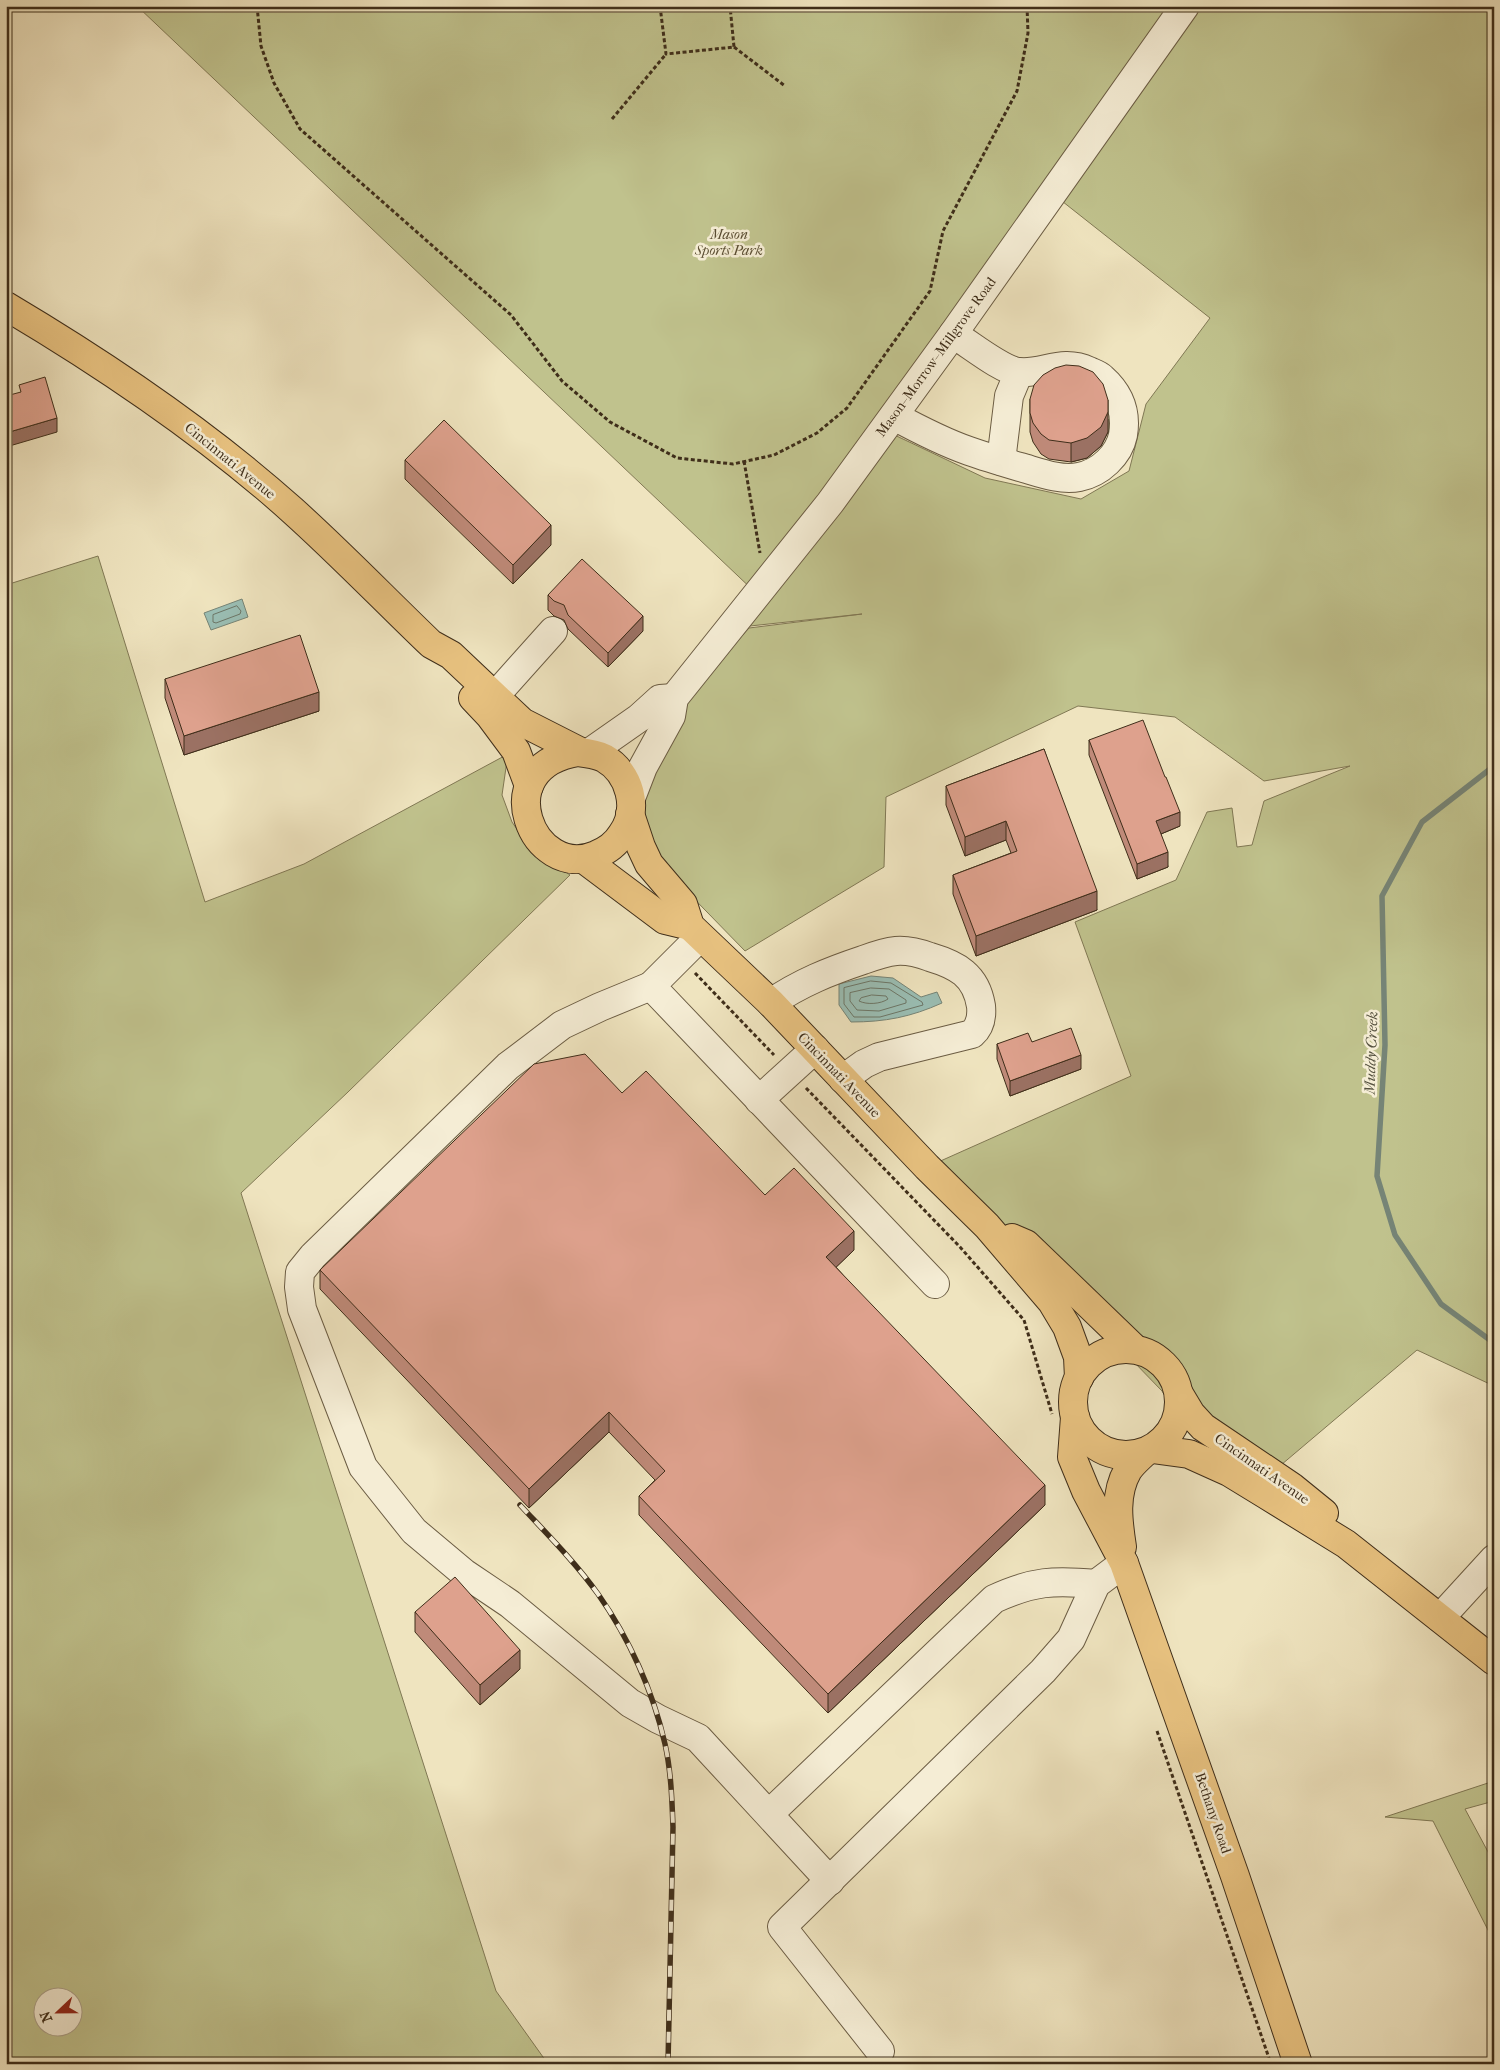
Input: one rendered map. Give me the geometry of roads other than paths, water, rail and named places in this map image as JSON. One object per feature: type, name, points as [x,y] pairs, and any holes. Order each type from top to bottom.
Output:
[{"type":"main road","name":"Cincinnati Avenue","points":[[6,306],[58,337],[202,436],[292,510],[431,644],[451,656],[522,722],[585,752]]},
{"type":"main road","name":"Cincinnati Avenue","points":[[431,644],[442,665],[490,716],[516,752],[528,786]]},
{"type":"main road","points":[[585,752],[602,758],[622,774],[628,785],[631,806],[625,829],[614,844],[604,852],[585,860],[566,857],[544,845],[535,835],[526,812],[528,786],[534,775],[553,758],[565,753],[585,752]]},
{"type":"main road","name":"Cincinnati Avenue","points":[[631,806],[641,848],[649,864],[683,904],[695,932]]},
{"type":"main road","name":"Cincinnati Avenue","points":[[585,860],[666,920],[695,932],[771,1004],[927,1168],[987,1226],[1057,1310],[1067,1327],[1078,1357],[1079,1378]]},
{"type":"main road","name":"Cincinnati Avenue","points":[[987,1226],[1026,1244],[1135,1349]]},
{"type":"main road","points":[[1119,1349],[1135,1349],[1154,1356],[1168,1369],[1177,1383],[1179,1394],[1178,1417],[1171,1432],[1159,1445],[1148,1451],[1128,1456],[1111,1454],[1095,1446],[1064,1419],[1073,1399],[1079,1378],[1087,1365],[1101,1354],[1119,1349]]},
{"type":"main road","name":"Cincinnati Avenue","points":[[1179,1394],[1202,1428],[1292,1487],[1341,1527],[1346,1544]]},
{"type":"main road","name":"Bethany Road","points":[[1064,1419],[1072,1457],[1086,1491],[1124,1563],[1235,1876],[1298,2064]]},
{"type":"main road","name":"Cincinnati Avenue","points":[[1148,1451],[1190,1454],[1229,1472],[1346,1544],[1494,1661]]},
{"type":"main road","name":"Bethany Road","points":[[1124,1563],[1118,1519],[1119,1494],[1128,1470],[1148,1451]]},
{"type":"street","name":"Mason–Morrow–Millgrove Road","points":[[631,806],[643,767],[672,716],[674,698],[830,503],[953,334],[1185,6]]},
{"type":"street","points":[[894,416],[968,451],[1043,474],[1065,478],[1080,477],[1104,465],[1114,455],[1122,440],[1125,425],[1122,405],[1116,392],[1100,376],[1083,368],[1064,364],[1019,372],[1002,367],[953,334]]},
{"type":"street","points":[[1001,461],[1009,396],[1019,372]]},
{"type":"street","points":[[494,697],[553,631]]},
{"type":"street","name":"Mason–Morrow–Millgrove Road","points":[[585,752],[639,718],[660,700],[674,698]]},
{"type":"street","points":[[695,932],[680,957],[651,986],[562,1025],[508,1066],[313,1256],[300,1272],[299,1287],[302,1309],[363,1467],[414,1531],[464,1573],[510,1604],[630,1703],[698,1738],[830,1882]]},
{"type":"street","points":[[771,1004],[793,988],[828,971],[896,951],[916,952],[948,962],[963,971],[979,995],[981,1010],[979,1025],[972,1034],[879,1057],[864,1064],[843,1079]]},
{"type":"street","points":[[651,986],[935,1284]]},
{"type":"street","points":[[759,1100],[815,1049]]},
{"type":"street","points":[[1440,1618],[1494,1559]]},
{"type":"street","points":[[880,2051],[782,1926],[830,1882],[1043,1672],[1071,1638],[1096,1584],[1124,1563]]},
{"type":"street","points":[[769,1814],[994,1599],[1019,1588],[1058,1581],[1096,1584]]},
{"type":"water","points":[[242,599],[248,617],[211,630],[204,613]]},
{"type":"water","points":[[871,976],[893,978],[921,997],[937,992],[942,1003],[898,1018],[851,1022],[839,1005],[839,984]]},
{"type":"waterway","name":"Muddy Creek","points":[[1494,766],[1422,822],[1382,896],[1385,1045],[1377,1176],[1395,1235],[1441,1304],[1494,1343]]},
{"type":"railway","points":[[520,1505],[580,1571],[609,1611],[639,1666],[660,1724],[669,1764],[673,1827],[668,2064]]},
{"type":"park label","name":"Mason Sports Park","points":[[729,242]]}]
